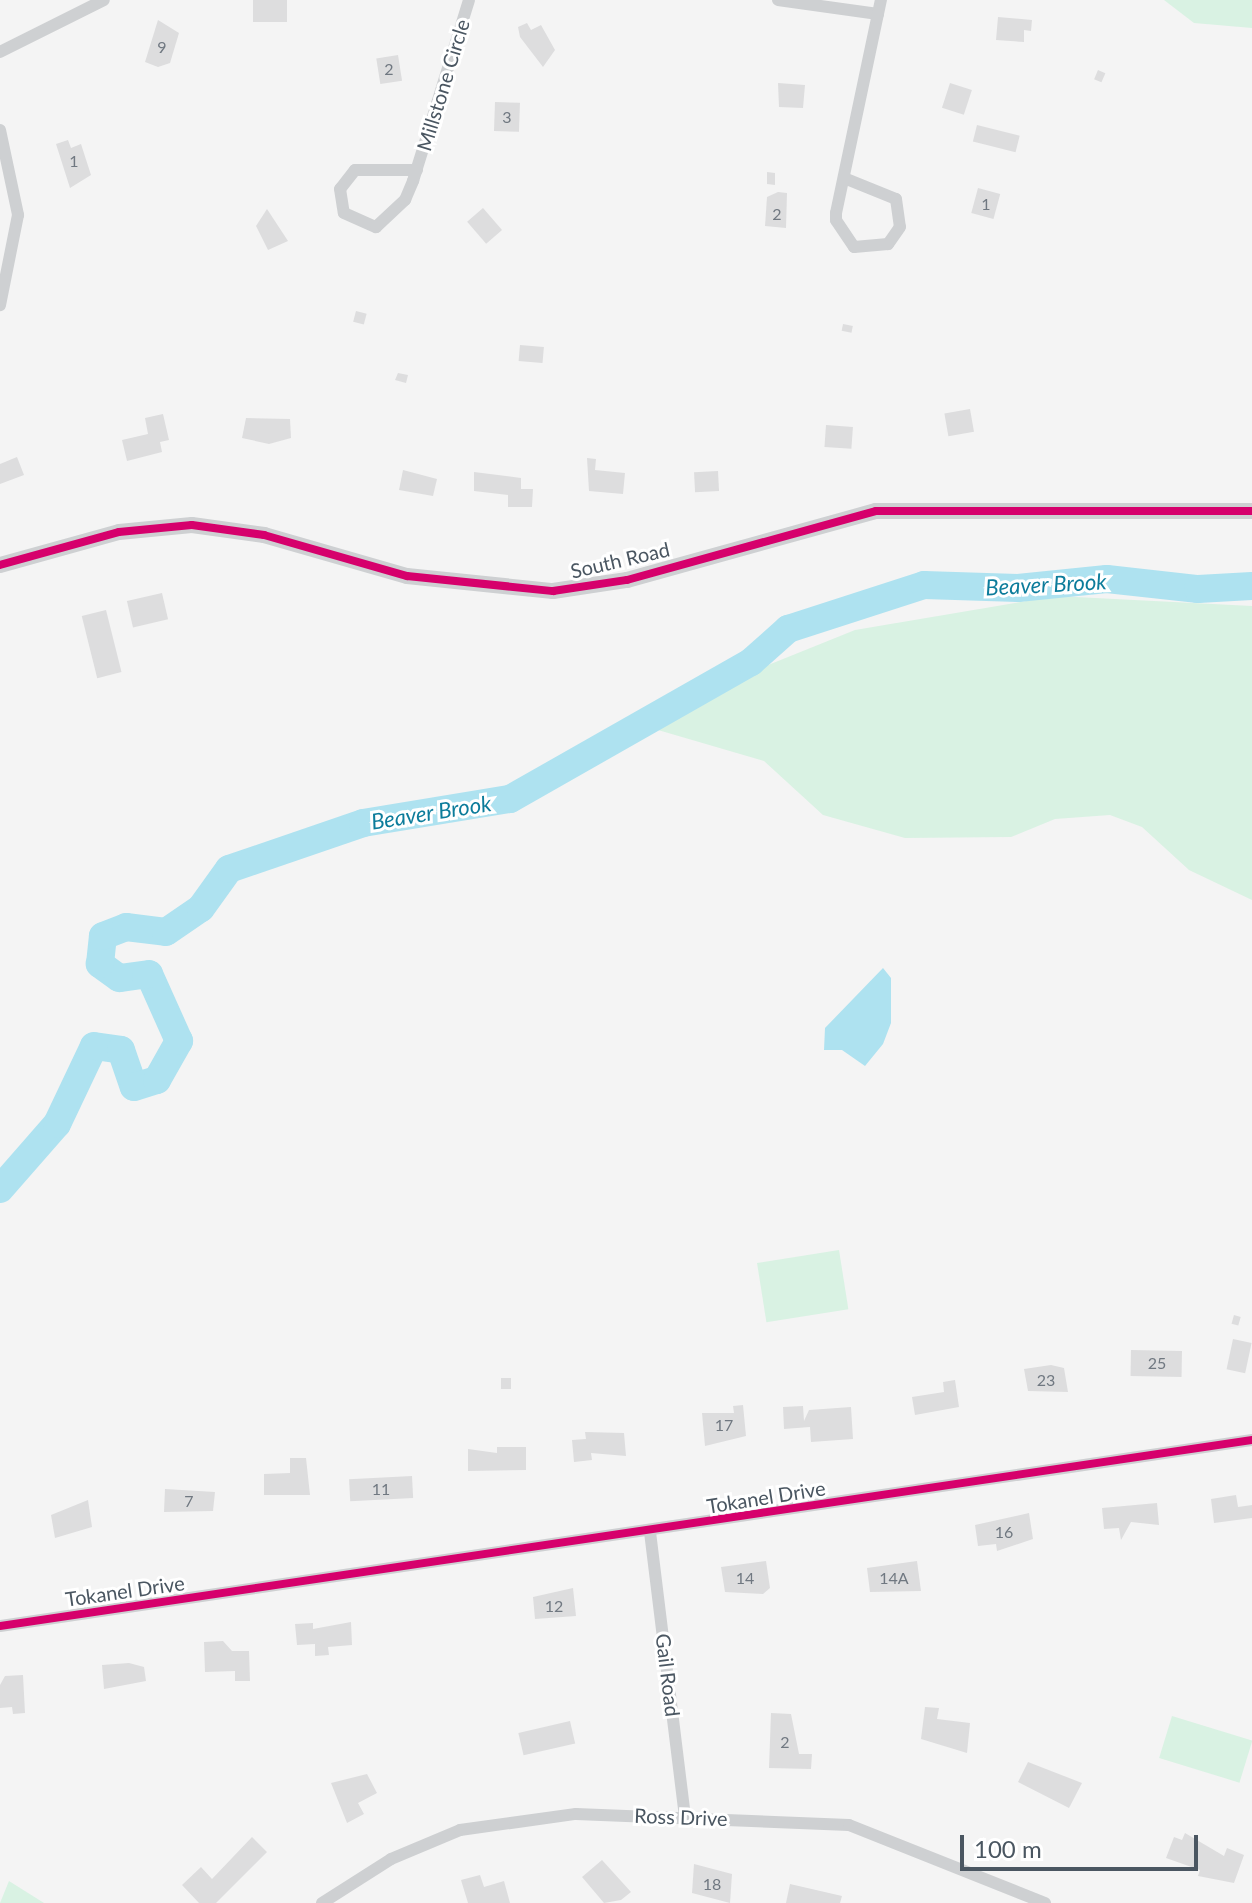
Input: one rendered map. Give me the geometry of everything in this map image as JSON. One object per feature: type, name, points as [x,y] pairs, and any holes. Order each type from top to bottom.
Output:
[{"type":"street","points":[[0,52],[104,0]]},
{"type":"street","name":"Millstone Circle","points":[[417,170],[355,170],[340,189],[344,213],[364,227],[388,222],[417,170],[469,0]]},
{"type":"street","points":[[778,0],[878,14]]},
{"type":"street","points":[[844,178],[896,199],[900,227],[888,244],[861,250],[840,233],[844,178],[881,0]]},
{"type":"street","points":[[0,130],[18,215],[0,305]]},
{"type":"street","name":"South Road","points":[[0,565],[119,532],[192,525],[264,535],[407,576],[553,591],[627,580],[876,511],[1252,511]]},
{"type":"street","name":"Tokanel Drive","points":[[0,1626],[650,1532],[1252,1440]]},
{"type":"street","name":"Gail Road","points":[[650,1532],[685,1818]]},
{"type":"street","name":"Ross Drive","points":[[322,1903],[391,1859],[496,1820],[685,1818],[868,1830],[1045,1903]]},
{"type":"green space","points":[[1164,0],[1252,0],[1252,28],[1194,23]]},
{"type":"green space","points":[[1056,596],[1252,606],[1252,900],[1189,870],[1142,827],[1110,815],[1055,819],[1011,837],[905,838],[823,815],[764,761],[658,730],[731,680],[855,630]]},
{"type":"green space","points":[[839,1250],[848,1309],[766,1322],[757,1263]]},
{"type":"green space","points":[[1172,1716],[1252,1740],[1239,1783],[1159,1758]]},
{"type":"green space","points":[[9,1881],[44,1903],[0,1903]]},
{"type":"water","points":[[883,968],[891,978],[891,1023],[883,1044],[865,1066],[842,1050],[824,1050],[825,1028]]},
{"type":"building","points":[[253,0],[287,0],[287,22],[253,22]]},
{"type":"building","points":[[998,17],[1032,20],[1031,31],[1024,30],[1024,42],[996,40]]},
{"type":"building","points":[[158,20],[179,33],[170,63],[158,67],[145,62]]},
{"type":"building","points":[[527,23],[531,30],[541,25],[555,50],[543,67],[520,37],[518,27]]},
{"type":"building","points":[[398,55],[402,81],[380,84],[376,58]]},
{"type":"building","points":[[1098,70],[1105,73],[1101,82],[1094,79]]},
{"type":"building","points":[[778,83],[805,85],[803,108],[779,107]]},
{"type":"building","points":[[950,83],[972,90],[964,115],[942,108]]},
{"type":"building","points":[[495,102],[520,103],[519,132],[494,131]]},
{"type":"building","points":[[977,125],[1020,136],[1016,152],[973,141]]},
{"type":"building","points":[[68,140],[71,148],[81,144],[91,175],[70,188],[56,144]]},
{"type":"building","points":[[767,172],[775,173],[775,185],[767,184]]},
{"type":"building","points":[[978,188],[1000,194],[993,219],[971,213]]},
{"type":"building","points":[[778,192],[787,193],[786,228],[765,226],[767,197]]},
{"type":"building","points":[[483,208],[502,230],[486,244],[467,222]]},
{"type":"building","points":[[267,209],[288,241],[268,250],[256,226]]},
{"type":"building","points":[[356,311],[367,314],[364,324],[353,322]]},
{"type":"building","points":[[843,324],[853,326],[851,333],[842,331]]},
{"type":"building","points":[[520,345],[544,347],[543,363],[519,361]]},
{"type":"building","points":[[398,373],[408,375],[406,383],[395,380]]},
{"type":"building","points":[[970,409],[974,432],[948,436],[944,414]]},
{"type":"building","points":[[163,414],[169,440],[160,442],[162,452],[127,461],[122,440],[148,434],[145,418]]},
{"type":"building","points":[[246,418],[290,419],[291,438],[269,444],[242,438]]},
{"type":"building","points":[[826,425],[853,427],[851,449],[824,447]]},
{"type":"building","points":[[17,457],[24,475],[0,484],[0,464]]},
{"type":"building","points":[[587,458],[596,459],[595,470],[625,473],[623,494],[589,491]]},
{"type":"building","points":[[403,470],[437,479],[433,496],[399,490]]},
{"type":"building","points":[[718,471],[719,491],[695,492],[694,472]]},
{"type":"building","points":[[474,472],[521,478],[521,489],[533,489],[532,507],[508,507],[508,495],[474,491]]},
{"type":"building","points":[[162,593],[168,619],[133,627],[127,601]]},
{"type":"building","points":[[106,610],[121,672],[97,678],[82,616]]},
{"type":"building","points":[[1234,1315],[1241,1317],[1238,1326],[1232,1324]]},
{"type":"building","points":[[1233,1339],[1252,1343],[1245,1373],[1227,1369]]},
{"type":"building","points":[[1131,1350],[1182,1351],[1182,1377],[1131,1376]]},
{"type":"building","points":[[1051,1365],[1064,1368],[1068,1392],[1028,1391],[1024,1369]]},
{"type":"building","points":[[501,1378],[511,1378],[511,1389],[501,1389]]},
{"type":"building","points":[[955,1380],[959,1407],[915,1415],[912,1397],[944,1392],[943,1382]]},
{"type":"building","points":[[743,1405],[746,1436],[705,1446],[702,1413],[734,1413],[733,1406]]},
{"type":"building","points":[[803,1406],[804,1421],[809,1410],[851,1407],[853,1439],[811,1442],[810,1427],[784,1429],[783,1407]]},
{"type":"building","points":[[585,1432],[624,1433],[626,1456],[591,1453],[592,1460],[574,1462],[572,1440],[586,1439]]},
{"type":"building","points":[[497,1447],[526,1447],[526,1470],[468,1471],[468,1449],[497,1453]]},
{"type":"building","points":[[290,1458],[306,1458],[310,1495],[264,1495],[264,1474],[290,1473]]},
{"type":"building","points":[[412,1476],[413,1498],[350,1501],[349,1479]]},
{"type":"building","points":[[165,1489],[215,1492],[213,1511],[164,1512]]},
{"type":"building","points":[[1236,1495],[1238,1507],[1252,1505],[1252,1518],[1214,1523],[1211,1499]]},
{"type":"building","points":[[88,1500],[92,1527],[55,1538],[51,1515]]},
{"type":"building","points":[[1157,1503],[1159,1525],[1131,1522],[1121,1540],[1119,1528],[1104,1529],[1102,1508]]},
{"type":"building","points":[[1029,1513],[1033,1539],[997,1551],[996,1544],[978,1546],[975,1525]]},
{"type":"building","points":[[766,1561],[770,1588],[763,1594],[725,1592],[721,1567]]},
{"type":"building","points":[[917,1561],[921,1591],[870,1592],[867,1568]]},
{"type":"building","points":[[573,1588],[576,1616],[535,1619],[533,1597]]},
{"type":"building","points":[[351,1622],[352,1645],[328,1647],[329,1655],[315,1656],[315,1644],[297,1645],[295,1624],[313,1623],[313,1629]]},
{"type":"building","points":[[223,1641],[232,1651],[249,1651],[250,1681],[235,1681],[235,1671],[205,1672],[204,1642]]},
{"type":"building","points":[[129,1663],[144,1667],[146,1681],[104,1689],[102,1665]]},
{"type":"building","points":[[23,1675],[25,1713],[13,1714],[12,1707],[0,1708],[0,1685],[5,1676]]},
{"type":"building","points":[[925,1707],[939,1708],[937,1719],[970,1723],[967,1753],[921,1739]]},
{"type":"building","points":[[771,1713],[791,1714],[799,1754],[812,1754],[811,1769],[769,1768]]},
{"type":"building","points":[[570,1721],[575,1743],[524,1755],[518,1733]]},
{"type":"building","points":[[1028,1762],[1082,1783],[1069,1808],[1018,1782]]},
{"type":"building","points":[[367,1774],[377,1793],[358,1803],[364,1814],[347,1823],[331,1783]]},
{"type":"building","points":[[1185,1833],[1224,1856],[1227,1848],[1244,1855],[1234,1883],[1198,1876],[1200,1870],[1166,1858],[1174,1837],[1182,1840]]},
{"type":"building","points":[[252,1837],[267,1852],[216,1903],[199,1903],[182,1885],[201,1867],[212,1879]]},
{"type":"building","points":[[602,1860],[631,1892],[621,1900],[604,1903],[582,1877]]},
{"type":"building","points":[[694,1864],[732,1874],[730,1903],[692,1893]]},
{"type":"building","points":[[480,1875],[484,1887],[504,1881],[510,1903],[468,1903],[461,1880]]},
{"type":"building","points":[[790,1884],[842,1896],[840,1903],[786,1903]]},
{"type":"waterway","name":"Beaver Brook","points":[[0,1189],[57,1124],[94,1046],[121,1050],[134,1087],[157,1080],[179,1041],[149,974],[119,978],[100,964],[103,936],[126,927],[166,932],[201,908],[229,869],[363,823],[510,799],[751,662],[788,629],[924,585],[1018,588],[1107,579],[1198,589],[1252,586]]},
{"type":"cycle path","points":[[0,565],[119,532],[192,525],[264,535],[407,576],[553,591],[627,580],[876,511],[1252,511]]},
{"type":"cycle path","points":[[0,1626],[1252,1440]]}]
